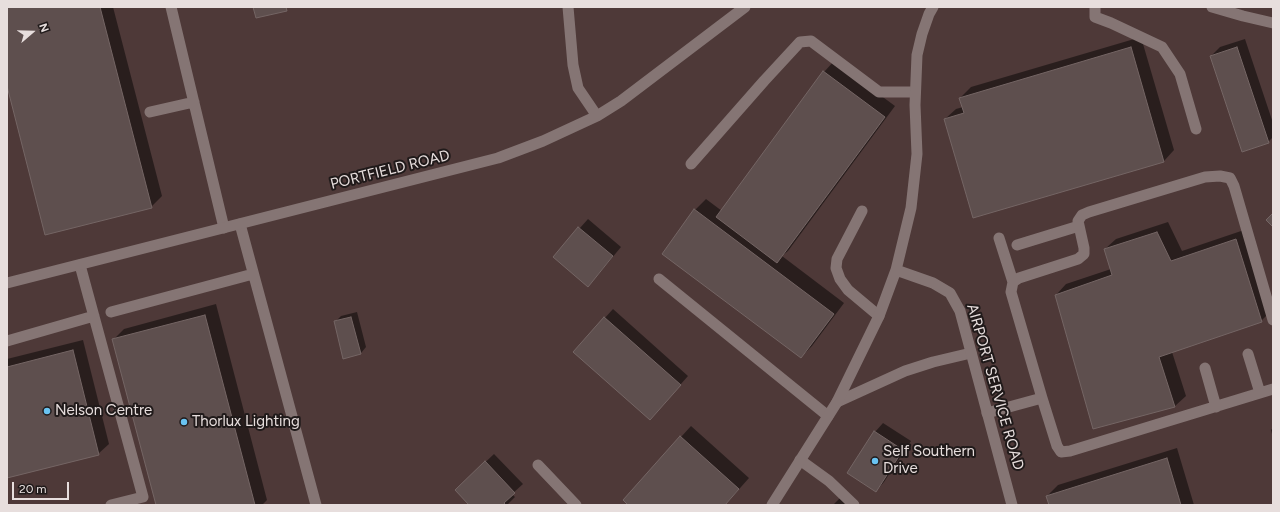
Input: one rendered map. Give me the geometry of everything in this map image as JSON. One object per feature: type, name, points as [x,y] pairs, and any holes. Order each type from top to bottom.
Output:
[{"type":"street","points":[[171,7],[224,228]]},
{"type":"street","points":[[568,7],[573,65],[578,88],[597,116]]},
{"type":"street","name":"PORTFIELD ROAD","points":[[7,283],[498,158],[543,141],[597,116],[621,101],[745,7]]},
{"type":"street","points":[[772,505],[837,402],[879,316],[896,270],[912,208],[917,154],[915,92],[917,55],[922,34],[933,7]]},
{"type":"street","points":[[1095,7],[1095,17],[1162,47],[1180,74],[1196,129]]},
{"type":"street","points":[[1212,7],[1273,23]]},
{"type":"street","points":[[691,164],[759,86],[800,42],[811,41],[879,92],[915,92]]},
{"type":"street","points":[[150,112],[194,102]]},
{"type":"street","points":[[1013,282],[1019,278],[1078,259],[1084,254],[1078,221],[1082,215],[1205,177],[1220,176],[1230,178],[1234,186],[1273,320]]},
{"type":"street","points":[[862,211],[837,260],[836,268],[840,279],[848,290],[879,316]]},
{"type":"street","points":[[240,224],[316,505]]},
{"type":"street","points":[[1017,245],[1079,226]]},
{"type":"street","points":[[1000,238],[1013,282],[1012,292],[1042,398],[1057,446],[1061,452],[1070,451],[1273,389]]},
{"type":"street","points":[[80,265],[143,497],[111,505]]},
{"type":"street","name":"AIRPORT SERVICE ROAD","points":[[896,270],[933,283],[950,294],[960,311],[1012,505]]},
{"type":"street","points":[[111,312],[253,274]]},
{"type":"street","points":[[659,279],[828,416]]},
{"type":"street","points":[[7,341],[94,316]]},
{"type":"street","points":[[837,402],[905,371],[933,362],[971,353]]},
{"type":"street","points":[[1248,354],[1260,393]]},
{"type":"street","points":[[1205,368],[1216,407]]},
{"type":"street","points":[[987,413],[1042,398]]},
{"type":"street","points":[[800,460],[829,481],[854,505]]},
{"type":"street","points":[[538,465],[576,505]]},
{"type":"shaded area","points":[[7,7],[1273,7],[1273,505],[7,505]]},
{"type":"building","points":[[7,7],[100,7],[152,208],[45,235],[7,86]]},
{"type":"building","points":[[253,7],[286,7],[287,11],[256,18]]},
{"type":"building","points":[[1131,47],[1164,162],[973,218],[944,119],[964,113],[959,98]]},
{"type":"building","points":[[1237,47],[1269,143],[1242,152],[1210,56]]},
{"type":"building","points":[[823,71],[885,117],[777,263],[716,217]]},
{"type":"building","points":[[694,209],[834,314],[801,358],[662,254]]},
{"type":"building","points":[[1273,213],[1273,227],[1266,220]]},
{"type":"building","points":[[578,227],[613,256],[588,287],[553,257]]},
{"type":"building","points":[[1157,232],[1171,261],[1236,239],[1262,322],[1159,357],[1175,407],[1093,429],[1055,295],[1112,275],[1104,249]]},
{"type":"building","name":"Thorlux Lighting","points":[[205,315],[255,505],[156,505],[112,339]]},
{"type":"building","points":[[351,317],[361,354],[343,359],[334,321]]},
{"type":"building","points":[[604,317],[681,385],[650,420],[573,352]]},
{"type":"building","name":"Nelson Centre","points":[[73,350],[99,455],[7,478],[7,367]]},
{"type":"building","name":"Self Southern Drive","points":[[874,431],[903,450],[876,492],[847,473]]},
{"type":"building","points":[[680,436],[739,489],[725,505],[628,505],[623,500]]},
{"type":"building","points":[[1167,458],[1181,505],[1049,505],[1046,496]]},
{"type":"building","points":[[485,461],[515,493],[504,503],[506,505],[469,505],[455,490]]},
{"type":"place","name":"Nelson Centre","points":[[47,411]]},
{"type":"place","name":"Thorlux Lighting","points":[[184,422]]},
{"type":"place","name":"Self Southern Drive","points":[[875,461]]}]
